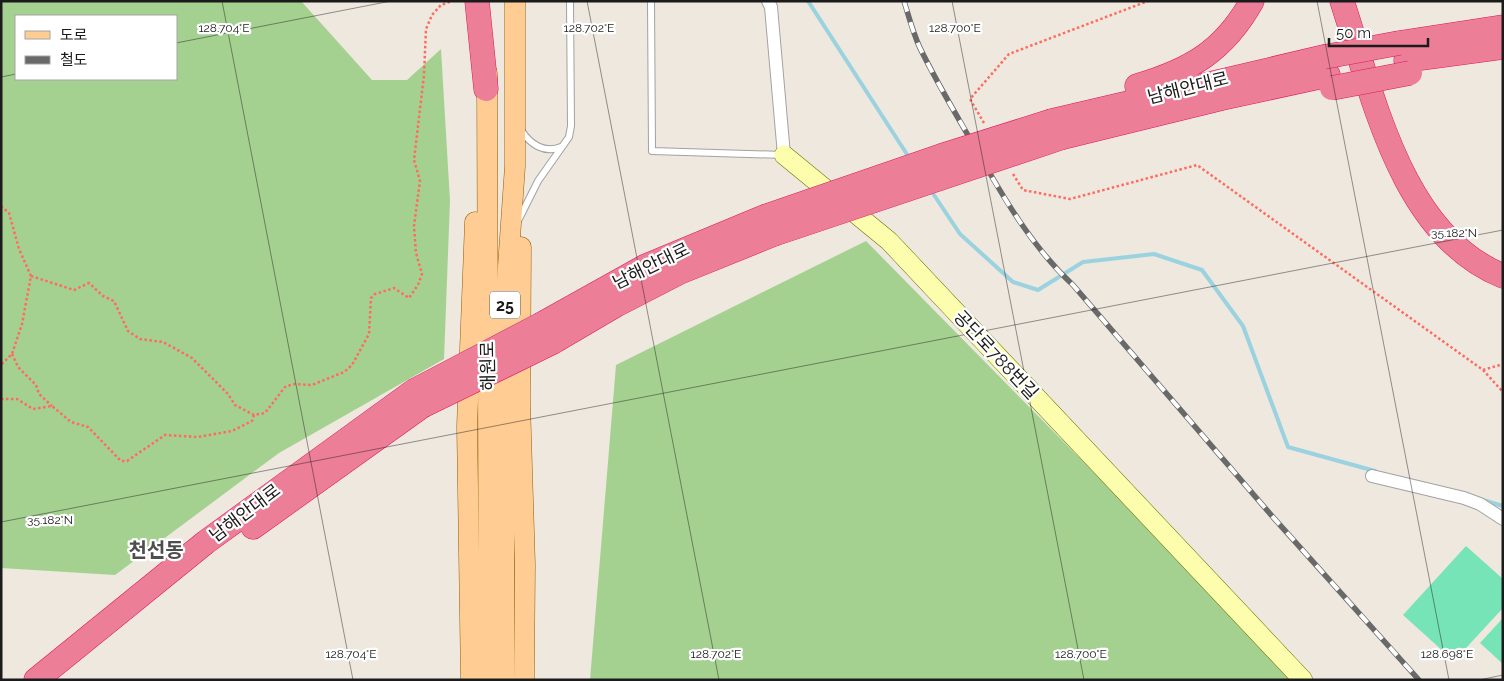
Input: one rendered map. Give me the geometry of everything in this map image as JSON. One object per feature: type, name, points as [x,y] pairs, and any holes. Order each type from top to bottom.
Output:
[{"type":"highway","points":[[477,1],[486,96]]},
{"type":"highway","points":[[1057,129],[1094,98],[1143,84],[1187,68],[1200,61],[1221,45],[1236,29],[1252,1]]},
{"type":"highway","points":[[1342,1],[1392,148],[1419,201],[1444,234],[1459,249],[1478,264],[1503,276]]},
{"type":"highway","points":[[1356,1],[1388,109],[1424,192],[1461,238],[1487,257],[1503,264]]},
{"type":"highway","points":[[1328,73],[1405,59],[1503,27]]},
{"type":"highway","points":[[1328,73],[1405,59],[1503,46]]},
{"type":"highway","points":[[1405,59],[1476,62],[1503,61]]},
{"type":"highway","name":"남해안대로","points":[[36,680],[206,542],[344,440],[418,399],[547,333],[646,266],[1057,129],[1328,73]]},
{"type":"highway","name":"남해안대로","points":[[1057,129],[1241,94],[1328,73]]},
{"type":"highway","name":"남해안대로","points":[[60,680],[134,613],[418,399]]},
{"type":"main road","name":"해원로","points":[[488,1],[486,96],[497,610]]},
{"type":"main road","name":"해원로","points":[[497,610],[504,324],[515,166],[515,1]]},
{"type":"main road","points":[[471,680],[467,426],[469,336],[474,226],[486,96]]},
{"type":"main road","points":[[515,166],[522,263],[520,402],[525,565],[524,680]]},
{"type":"main road","points":[[497,610],[504,680]]},
{"type":"main road","name":"25","points":[[489,680],[497,610]]},
{"type":"street","points":[[768,1],[771,7],[784,155]]},
{"type":"street","name":"공단로788번길","points":[[784,155],[889,241],[1303,680]]},
{"type":"street","points":[[1372,476],[1464,498],[1480,504],[1503,519]]},
{"type":"lane","points":[[519,219],[538,181],[569,137],[571,126],[570,1]]},
{"type":"lane","points":[[651,1],[652,151],[784,155]]},
{"type":"lane","points":[[516,114],[519,126],[532,143],[549,150],[562,147]]},
{"type":"path","points":[[30,276],[74,290],[90,283],[103,296],[114,301],[128,331],[140,339],[163,342],[192,358],[228,394],[235,405],[254,415],[265,413],[285,387],[293,384],[312,385],[344,372],[352,365],[368,334],[371,298],[374,294],[394,288],[409,298],[418,285],[422,274],[416,253],[414,226],[420,182],[414,160],[424,75],[426,29],[432,15],[441,5],[452,1]]},
{"type":"path","points":[[1197,165],[1484,370],[1503,392]]},
{"type":"path","points":[[1,206],[8,213],[30,276],[22,324],[12,354],[1,365]]},
{"type":"path","points":[[12,354],[18,367],[36,385],[40,394],[52,406],[71,422],[88,427],[121,461],[127,461],[165,435],[198,437],[232,430],[252,422],[254,415]]},
{"type":"path","points":[[1484,370],[1503,364]]},
{"type":"path","points":[[1,399],[17,399],[34,408],[52,406]]},
{"type":"green space","points":[[1,1],[301,1],[372,80],[407,80],[441,49],[450,201],[444,359],[279,453],[115,575],[1,568]]},
{"type":"green space","points":[[866,241],[1298,680],[590,680],[616,365]]},
{"type":"green space","points":[[1466,546],[1503,579],[1503,608],[1454,661],[1403,615]]},
{"type":"green space","points":[[1503,618],[1503,664],[1480,643]]},
{"type":"waterway","points":[[808,1],[910,159]]},
{"type":"waterway","points":[[930,189],[960,234],[1013,282],[1038,290],[1083,262],[1154,254],[1202,270],[1243,326],[1288,447],[1375,471]]},
{"type":"waterway","points":[[1483,500],[1503,506]]},
{"type":"railway","points":[[904,1],[911,25],[933,74],[997,185],[1031,238],[1272,516],[1419,680]]},
{"type":"district","name":"천선동","points":[[156,550]]}]
